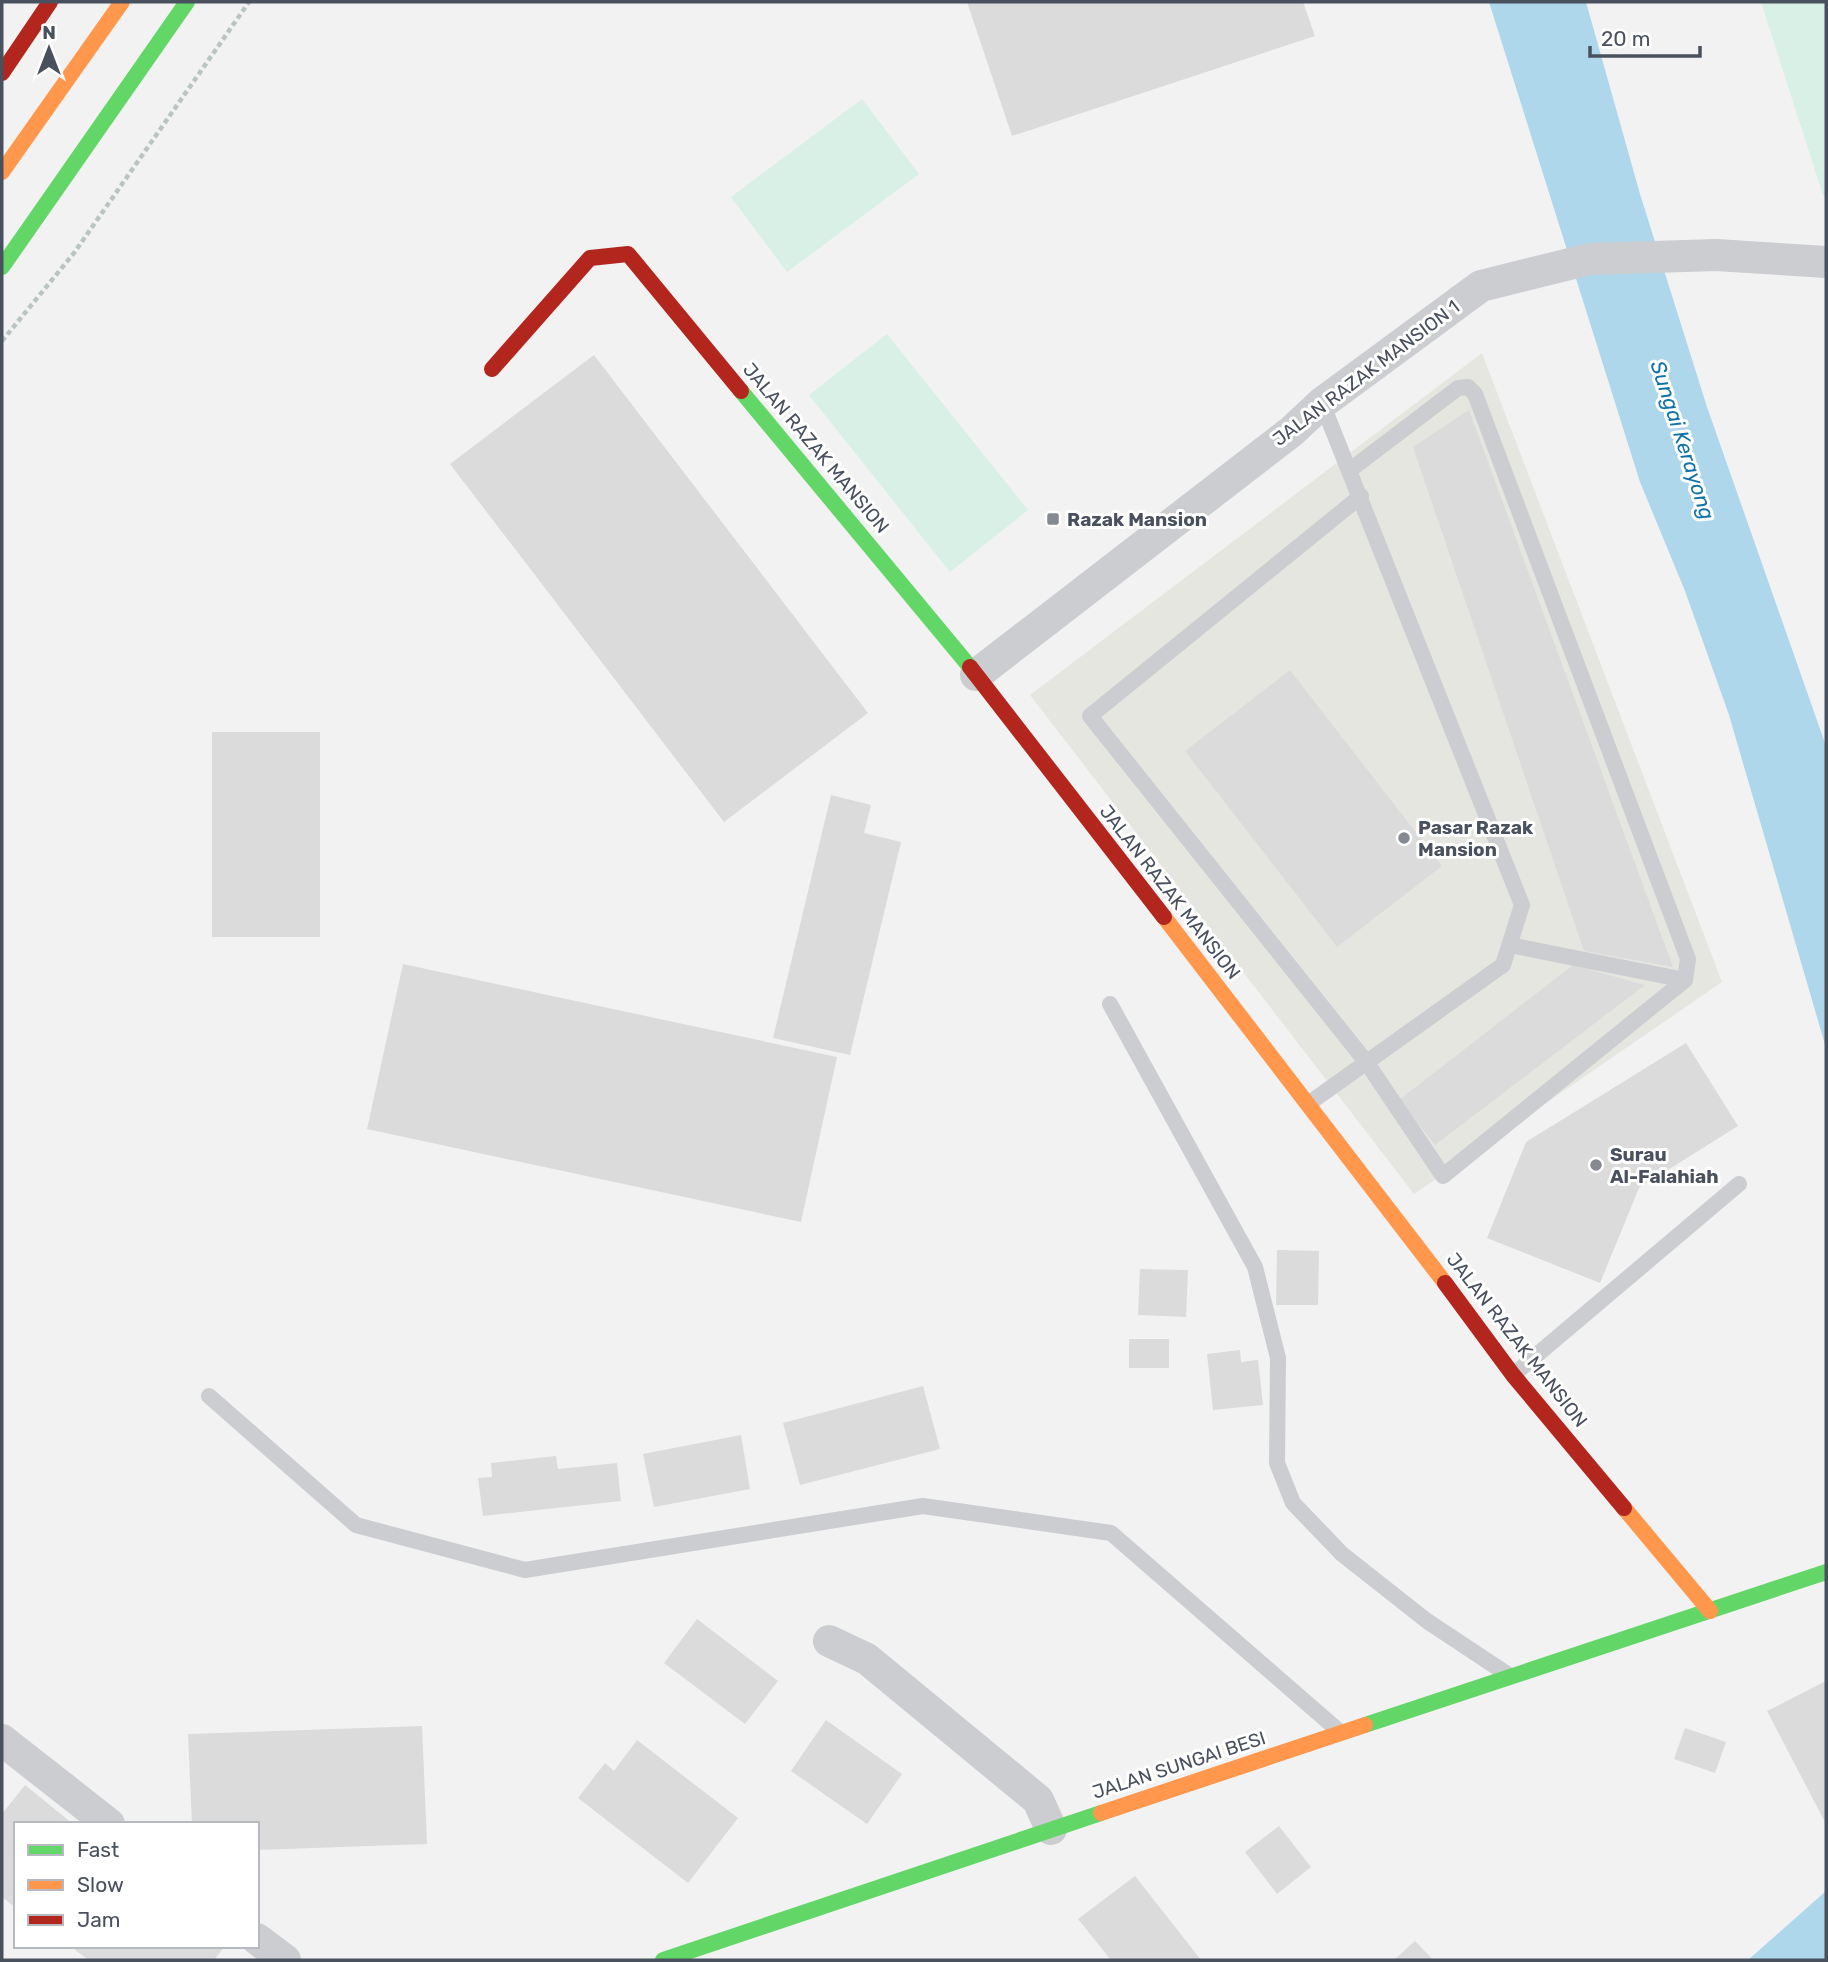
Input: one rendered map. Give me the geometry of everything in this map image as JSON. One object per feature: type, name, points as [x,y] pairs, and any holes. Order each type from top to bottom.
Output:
[{"type":"main road","points":[[2,73],[50,2]]},
{"type":"main road","points":[[2,172],[122,2]]},
{"type":"main road","points":[[2,267],[187,2]]},
{"type":"main road","name":"JALAN RAZAK MANSION","points":[[492,369],[590,258],[628,254],[976,675],[1308,1104],[1513,1375],[1710,1611]]},
{"type":"main road","points":[[1710,1611],[1826,1572]]},
{"type":"main road","name":"JALAN SUNGAI BESI","points":[[663,1960],[1710,1611]]},
{"type":"street","name":"JALAN RAZAK MANSION 1","points":[[976,675],[1292,431],[1322,403],[1481,286],[1590,259],[1716,255],[1826,262]]},
{"type":"street","points":[[829,1641],[867,1659],[1038,1800],[1051,1829]]},
{"type":"street","points":[[2,1740],[106,1822]]},
{"type":"street","points":[[259,1940],[285,1960]]},
{"type":"lane","points":[[1350,470],[1458,388],[1468,387],[1475,394],[1688,958],[1685,980],[1443,1176],[1367,1063],[1090,716],[1360,496]]},
{"type":"lane","points":[[1308,1104],[1503,965],[1522,905],[1322,403]]},
{"type":"lane","points":[[1510,945],[1685,980]]},
{"type":"lane","points":[[1111,1004],[1255,1267],[1278,1358],[1277,1463],[1293,1503],[1342,1554],[1427,1620],[1512,1677]]},
{"type":"lane","points":[[1513,1375],[1739,1184]]},
{"type":"lane","points":[[209,1396],[356,1525],[525,1570],[923,1506],[1111,1534],[1342,1733]]},
{"type":"path","points":[[2,341],[74,253],[249,2]]},
{"type":"shaded area","name":"Pasar Razak Mansion","points":[[1482,353],[1722,982],[1414,1194],[1030,695]]},
{"type":"green space","points":[[1761,2],[1826,2],[1826,196],[1823,195]]},
{"type":"green space","points":[[862,99],[919,174],[787,272],[731,197]]},
{"type":"green space","points":[[887,334],[1028,510],[950,572],[809,395]]},
{"type":"water","name":"Sungai Kerayong","points":[[1489,2],[1586,2],[1640,194],[1707,407],[1826,746],[1826,1048],[1729,715],[1685,591],[1640,482]]},
{"type":"water","points":[[1826,1891],[1826,1960],[1748,1960]]},
{"type":"building","points":[[967,2],[1303,2],[1315,36],[1012,136]]},
{"type":"building","points":[[594,355],[868,713],[724,822],[450,464]]},
{"type":"building","points":[[1469,410],[1673,967],[1584,951],[1413,447]]},
{"type":"building","points":[[1290,670],[1442,866],[1337,947],[1185,751]]},
{"type":"building","points":[[212,732],[320,732],[320,937],[212,937]]},
{"type":"building","points":[[831,795],[871,805],[864,833],[901,842],[850,1055],[773,1038]]},
{"type":"building","points":[[403,964],[837,1057],[801,1222],[367,1129]]},
{"type":"building","points":[[1573,965],[1645,985],[1435,1145],[1399,1100]]},
{"type":"building","name":"Surau Al-Falahiah","points":[[1686,1043],[1738,1126],[1639,1188],[1600,1283],[1487,1238],[1526,1142]]},
{"type":"building","points":[[1277,1250],[1319,1251],[1318,1305],[1276,1305]]},
{"type":"building","points":[[1140,1269],[1188,1270],[1186,1317],[1138,1315]]},
{"type":"building","points":[[1129,1339],[1169,1339],[1169,1368],[1129,1368]]},
{"type":"building","points":[[1240,1350],[1241,1362],[1258,1360],[1263,1405],[1213,1410],[1207,1354]]},
{"type":"building","points":[[923,1386],[940,1449],[800,1485],[783,1423]]},
{"type":"building","points":[[741,1435],[750,1489],[654,1507],[643,1454]]},
{"type":"building","points":[[556,1456],[558,1469],[617,1463],[621,1501],[483,1516],[478,1478],[492,1477],[491,1463]]},
{"type":"building","points":[[697,1619],[778,1681],[745,1724],[664,1663]]},
{"type":"building","points":[[1826,1681],[1826,1824],[1767,1711]]},
{"type":"building","points":[[826,1720],[902,1774],[867,1824],[791,1771]]},
{"type":"building","points":[[422,1726],[427,1844],[259,1850],[259,1822],[192,1822],[188,1734]]},
{"type":"building","points":[[1685,1728],[1726,1742],[1715,1773],[1674,1759]]},
{"type":"building","points":[[637,1740],[738,1818],[688,1883],[578,1798],[605,1763],[614,1771]]},
{"type":"building","points":[[25,1785],[71,1822],[14,1822],[14,1906],[2,1897],[2,1814]]},
{"type":"building","points":[[1279,1826],[1311,1867],[1277,1894],[1245,1852]]},
{"type":"building","points":[[1135,1876],[1201,1960],[1111,1960],[1078,1919]]},
{"type":"building","points":[[1415,1941],[1433,1960],[1394,1960]]},
{"type":"building","points":[[223,1948],[214,1960],[89,1960],[75,1950]]},
{"type":"traffic: fast","points":[[2,267],[187,2]]},
{"type":"traffic: fast","points":[[741,391],[970,667]]},
{"type":"traffic: fast","points":[[1365,1725],[1826,1572]]},
{"type":"traffic: fast","points":[[663,1960],[1101,1813]]},
{"type":"traffic: slow","points":[[2,172],[122,2]]},
{"type":"traffic: slow","points":[[1164,917],[1445,1283]]},
{"type":"traffic: slow","points":[[1624,1508],[1710,1611]]},
{"type":"traffic: slow","points":[[1101,1813],[1365,1725]]},
{"type":"traffic: jam","points":[[2,73],[50,2]]},
{"type":"traffic: jam","points":[[492,369],[590,258],[628,254],[741,391]]},
{"type":"traffic: jam","points":[[970,667],[1164,917]]},
{"type":"traffic: jam","points":[[1445,1283],[1513,1375],[1624,1508]]},
{"type":"place","name":"Razak Mansion","points":[[1053,519]]},
{"type":"place","name":"Pasar Razak Mansion","points":[[1404,838]]},
{"type":"place","name":"Surau Al-Falahiah","points":[[1596,1165]]}]
